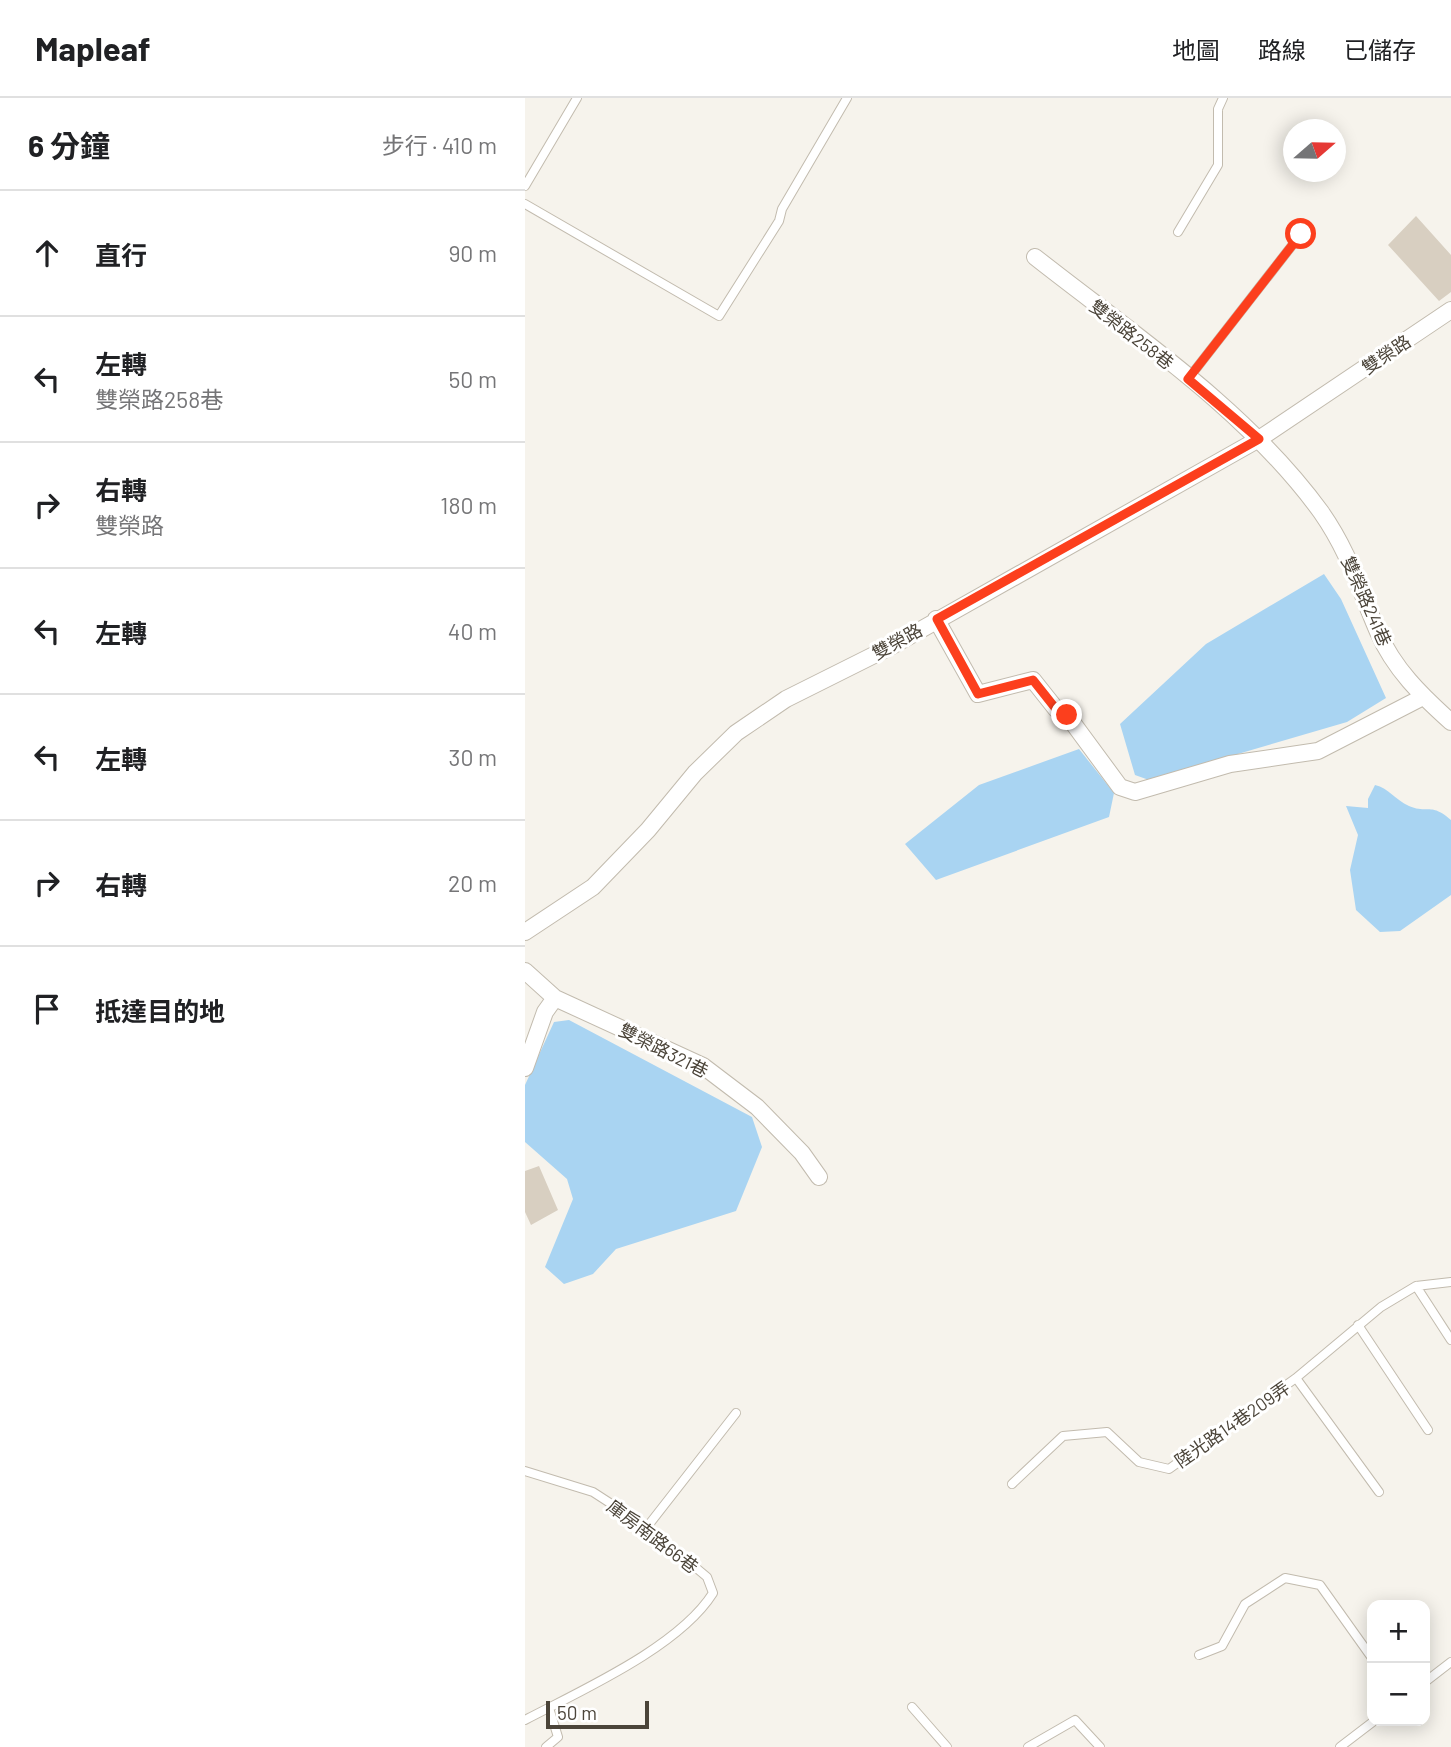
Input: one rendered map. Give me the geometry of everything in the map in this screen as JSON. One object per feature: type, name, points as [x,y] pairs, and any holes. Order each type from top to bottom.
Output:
[{"type":"street","name":"雙榮路258巷","points":[[1035,257],[1259,439]]},
{"type":"street","name":"雙榮路","points":[[525,932],[593,887],[648,830],[695,773],[736,733],[786,699],[892,646],[1259,439],[1451,310]]},
{"type":"street","name":"雙榮路241巷","points":[[1259,439],[1321,512],[1355,569],[1378,633],[1414,689],[1451,722]]},
{"type":"street","points":[[936,619],[978,694],[1033,680],[1056,709],[1067,715],[1120,787],[1135,792],[1230,764],[1318,751],[1423,697]]},
{"type":"street","name":"雙榮路321巷","points":[[525,971],[555,998],[703,1066],[757,1107],[803,1153],[819,1177]]},
{"type":"street","points":[[525,1068],[545,1012],[555,998]]},
{"type":"lane","points":[[525,186],[577,98]]},
{"type":"lane","points":[[525,204],[719,316],[779,221],[782,209],[848,98]]},
{"type":"lane","points":[[1178,232],[1218,165],[1218,109],[1223,98]]},
{"type":"lane","points":[[1188,379],[1301,234]]},
{"type":"lane","name":"陸光路14巷209弄","points":[[1012,1484],[1063,1436],[1107,1432],[1139,1462],[1168,1469],[1296,1378],[1358,1325],[1416,1286],[1451,1282]]},
{"type":"lane","points":[[1416,1286],[1451,1340]]},
{"type":"lane","points":[[1358,1325],[1428,1430]]},
{"type":"lane","points":[[1296,1378],[1379,1492]]},
{"type":"lane","points":[[647,1528],[736,1413]]},
{"type":"lane","name":"庫房南路66巷","points":[[525,1471],[593,1492],[647,1528],[706,1577],[713,1593],[700,1613],[668,1639],[525,1720]]},
{"type":"lane","points":[[1199,1655],[1222,1646],[1245,1604],[1285,1578],[1320,1585],[1367,1651]]},
{"type":"lane","points":[[1430,1678],[1451,1662]]},
{"type":"lane","points":[[546,1747],[558,1737],[549,1707]]},
{"type":"lane","points":[[912,1707],[947,1747]]},
{"type":"lane","points":[[1028,1747],[1075,1720],[1100,1747]]},
{"type":"lane","points":[[1340,1747],[1367,1726]]},
{"type":"water","points":[[1324,574],[1341,599],[1386,698],[1347,722],[1149,780],[1135,775],[1120,724],[1206,644]]},
{"type":"water","points":[[1079,749],[1114,793],[1109,817],[936,880],[905,844],[979,785]]},
{"type":"water","points":[[1375,785],[1409,806],[1439,811],[1451,820],[1451,895],[1400,931],[1380,932],[1356,910],[1350,870],[1358,835],[1346,806],[1368,808],[1368,799]]},
{"type":"water","points":[[569,1020],[752,1117],[762,1147],[736,1211],[616,1249],[593,1274],[564,1284],[545,1267],[573,1199],[567,1179],[525,1142],[525,1085],[554,1022]]},
{"type":"building","points":[[1416,216],[1451,255],[1451,292],[1439,301],[1388,245]]},
{"type":"building","points":[[539,1166],[558,1210],[531,1225],[525,1212],[525,1171]]},
{"type":"route","points":[[1067,715],[1056,709],[1033,680],[978,694],[937,619],[1259,439],[1188,379],[1301,234]]}]
